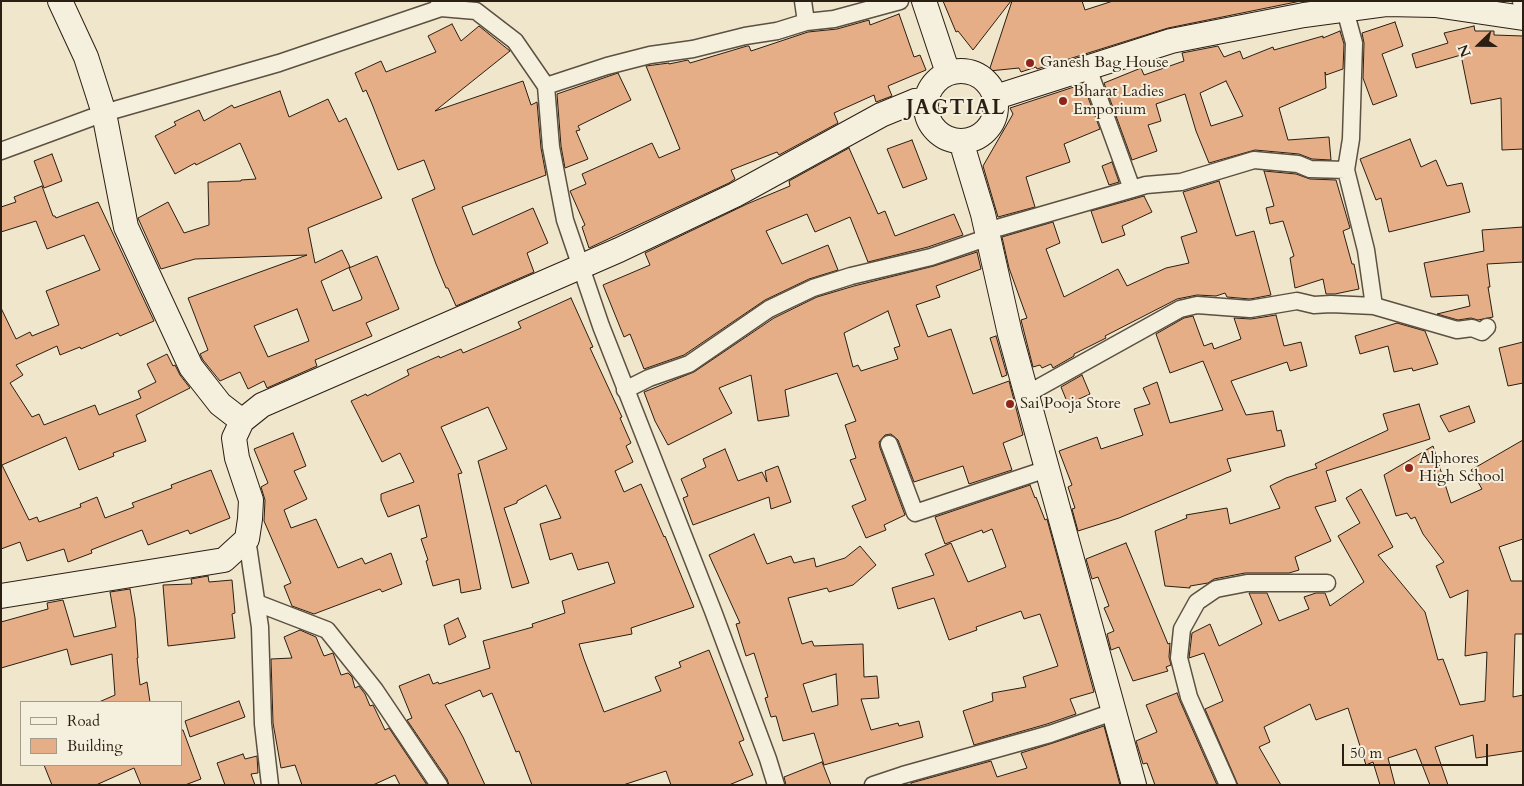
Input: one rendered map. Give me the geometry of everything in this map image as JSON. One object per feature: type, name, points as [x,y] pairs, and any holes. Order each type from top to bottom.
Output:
[{"type":"main road","points":[[60,1],[86,57],[104,113],[126,227],[191,367],[220,404],[242,421]]},
{"type":"main road","points":[[924,1],[948,73]]},
{"type":"main road","points":[[996,97],[1171,41],[1304,15],[1386,4],[1435,5],[1523,16]]},
{"type":"main road","points":[[959,70],[971,72],[982,77],[996,97],[994,118],[989,128],[972,140],[949,139],[939,133],[931,124],[926,112],[926,100],[934,84],[948,73],[959,70]]},
{"type":"main road","points":[[1,596],[224,560],[247,539],[250,520],[251,500],[237,458],[234,438],[242,421],[262,405],[582,267],[735,195],[881,115],[915,101],[926,100]]},
{"type":"main road","points":[[961,141],[988,234],[1010,334],[1134,785]]},
{"type":"street","points":[[803,1],[806,22]]},
{"type":"street","points":[[546,86],[607,66],[650,55],[693,49],[745,36],[777,31],[806,22],[834,19],[900,1]]},
{"type":"street","points":[[1521,1],[1523,16]]},
{"type":"street","points":[[1,151],[104,113],[279,63],[440,5],[476,12],[515,41],[546,86],[551,147],[565,220],[601,326],[713,611],[776,785]]},
{"type":"street","points":[[1345,10],[1354,43],[1351,139],[1346,170],[1366,250],[1374,306]]},
{"type":"street","points":[[1088,68],[1132,189]]},
{"type":"street","points":[[625,390],[649,378],[689,364],[769,309],[813,288],[851,276],[931,257],[988,234],[1132,189],[1146,185],[1181,182],[1254,160],[1298,164],[1310,169],[1346,170]]},
{"type":"street","points":[[1027,394],[1180,309],[1197,305],[1250,309],[1297,301],[1314,305],[1374,306],[1457,330],[1472,328],[1482,332],[1486,327]]},
{"type":"street","points":[[889,444],[915,513],[1048,469]]},
{"type":"street","points":[[247,539],[260,627],[263,724],[270,785]]},
{"type":"street","points":[[1228,785],[1189,697],[1179,658],[1182,629],[1197,602],[1216,590],[1247,583],[1326,583]]},
{"type":"street","points":[[257,603],[326,630],[376,690],[439,785]]},
{"type":"street","points":[[874,785],[903,774],[1050,734],[1113,712]]},
{"type":"building","points":[[943,1],[1011,1],[973,50],[958,31],[956,32]]},
{"type":"building","points":[[1012,1],[1082,1],[1085,10],[1113,1],[1301,1],[1168,28],[1037,69],[1036,67],[1021,72],[1019,68],[989,71]]},
{"type":"building","points":[[899,14],[914,57],[920,55],[926,70],[888,86],[892,96],[876,102],[874,95],[834,113],[838,123],[779,155],[777,152],[731,170],[735,179],[729,183],[589,248],[582,227],[585,225],[570,191],[586,184],[582,174],[652,143],[659,158],[680,149],[646,66],[688,60],[690,63],[747,46],[749,46],[751,51],[808,32],[837,29],[869,20],[870,25]]},
{"type":"building","points":[[1395,22],[1403,46],[1382,54],[1397,96],[1373,105],[1363,78],[1364,43],[1362,33]]},
{"type":"building","points":[[452,24],[461,41],[479,26],[510,51],[435,111],[523,81],[531,105],[537,102],[541,148],[546,175],[462,207],[473,235],[533,208],[548,243],[527,253],[534,272],[456,306],[436,264],[412,199],[435,189],[424,160],[398,170],[366,90],[363,92],[355,73],[381,61],[386,72],[436,52],[428,36]]},
{"type":"building","points":[[1474,26],[1475,31],[1494,31],[1494,35],[1523,36],[1523,149],[1502,150],[1501,98],[1471,104],[1461,55],[1416,68],[1412,54],[1448,43],[1444,33]]},
{"type":"building","points":[[1340,31],[1344,44],[1343,69],[1326,75],[1325,72],[1326,88],[1279,108],[1288,140],[1329,137],[1331,160],[1312,159],[1299,154],[1255,150],[1209,163],[1196,131],[1185,94],[1156,104],[1161,121],[1148,125],[1157,151],[1132,160],[1104,83],[1141,68],[1144,75],[1184,61],[1182,53],[1218,46],[1224,57],[1240,51],[1243,59],[1273,47],[1274,50],[1323,36],[1323,38]],"holes":[[[1226,81],[1243,116],[1211,126],[1200,93]]]},
{"type":"building","points":[[618,73],[631,100],[578,126],[580,130],[576,131],[588,159],[565,168],[561,146],[557,94]]},
{"type":"building","points":[[1083,84],[1100,129],[1064,144],[1070,162],[1026,177],[1035,207],[998,217],[983,166],[1013,114],[1010,108]]},
{"type":"building","points":[[280,91],[289,117],[328,99],[339,122],[346,118],[382,198],[308,228],[315,263],[342,250],[350,267],[321,281],[333,311],[361,300],[362,298],[349,268],[377,256],[399,309],[366,323],[372,336],[315,360],[317,366],[267,388],[264,381],[248,389],[240,372],[220,381],[200,354],[208,350],[188,298],[307,255],[195,259],[161,269],[138,218],[168,202],[184,233],[209,225],[208,182],[256,179],[240,143],[175,174],[155,136],[176,125],[174,122],[199,110],[204,121],[232,105],[234,108]],"holes":[[[297,309],[309,341],[268,357],[254,326]]]},
{"type":"building","points":[[1410,139],[1421,167],[1436,160],[1447,186],[1462,183],[1470,212],[1389,232],[1381,198],[1376,200],[1360,159]]},
{"type":"building","points":[[912,140],[927,179],[903,188],[887,149]]},
{"type":"building","points":[[849,148],[878,214],[885,211],[895,236],[954,214],[963,235],[928,247],[868,262],[850,217],[815,232],[807,214],[766,231],[782,264],[828,245],[838,270],[809,279],[765,300],[684,355],[644,369],[630,334],[624,337],[603,285],[650,265],[645,253],[747,204],[790,186],[789,181]]},
{"type":"building","points":[[52,154],[62,181],[44,188],[34,161]]},
{"type":"building","points":[[1112,162],[1119,182],[1109,185],[1102,166]]},
{"type":"building","points":[[1264,171],[1296,174],[1310,179],[1336,180],[1350,228],[1343,231],[1352,264],[1354,264],[1359,289],[1326,294],[1323,279],[1295,288],[1290,258],[1294,256],[1283,221],[1270,224],[1266,208],[1274,206]]},
{"type":"building","points":[[1219,181],[1236,236],[1254,231],[1271,295],[1250,299],[1227,297],[1225,293],[1216,296],[1197,295],[1177,299],[1105,336],[1106,338],[1074,354],[1074,356],[1053,368],[1051,364],[1042,368],[1040,365],[1033,367],[1021,320],[1027,318],[1009,268],[1002,237],[1053,222],[1060,243],[1046,249],[1064,297],[1118,269],[1127,286],[1166,268],[1189,263],[1181,237],[1197,232],[1183,192]]},
{"type":"building","points":[[42,186],[53,216],[56,218],[98,202],[154,321],[120,336],[118,333],[81,349],[80,347],[60,355],[57,346],[16,365],[23,375],[10,383],[32,417],[39,414],[44,425],[95,405],[99,415],[141,398],[138,391],[156,382],[147,364],[167,354],[173,366],[175,365],[190,388],[136,415],[146,441],[113,453],[114,456],[79,470],[66,437],[2,465],[29,520],[37,517],[39,522],[81,507],[80,504],[97,497],[105,518],[134,507],[132,503],[172,488],[171,485],[211,470],[230,518],[190,534],[188,530],[148,545],[142,530],[91,550],[92,553],[68,562],[64,549],[27,561],[20,542],[1,549],[1,308],[16,339],[30,332],[32,336],[59,325],[46,291],[100,270],[84,235],[47,249],[36,221],[1,232],[1,207],[16,202],[14,197]]},
{"type":"building","points":[[1144,196],[1152,212],[1122,226],[1125,235],[1102,243],[1091,211]]},
{"type":"building","points":[[1523,227],[1523,262],[1487,264],[1490,287],[1488,287],[1493,317],[1478,320],[1471,318],[1458,320],[1437,314],[1470,306],[1468,295],[1431,297],[1424,263],[1484,251],[1482,230]]},
{"type":"building","points":[[977,252],[981,269],[936,286],[940,297],[916,305],[928,337],[951,329],[973,394],[1009,381],[1023,435],[1003,443],[1012,470],[969,484],[963,466],[914,482],[898,440],[891,434],[885,435],[879,442],[880,448],[905,515],[884,525],[886,530],[866,538],[852,506],[866,500],[850,460],[856,458],[845,425],[856,421],[837,373],[785,390],[789,416],[758,421],[751,375],[719,388],[732,413],[668,445],[655,421],[644,392],[694,372],[774,318],[817,297],[934,266]],"holes":[[[888,311],[900,346],[894,348],[898,359],[861,371],[858,365],[853,367],[844,333]]]},
{"type":"building","points":[[571,298],[593,347],[590,348],[622,417],[620,418],[631,443],[626,446],[633,462],[615,471],[624,492],[641,484],[694,607],[631,628],[632,634],[579,644],[604,712],[661,691],[655,677],[681,667],[679,662],[709,650],[744,740],[739,742],[753,775],[729,785],[671,785],[666,771],[623,785],[532,785],[519,751],[516,752],[492,693],[483,697],[480,690],[445,705],[463,737],[485,785],[449,785],[447,779],[407,720],[412,718],[399,686],[429,674],[433,684],[438,682],[439,684],[490,668],[483,641],[533,627],[532,624],[565,613],[562,601],[615,583],[608,562],[578,570],[572,553],[550,560],[540,524],[561,518],[546,485],[517,501],[517,503],[504,508],[529,583],[512,588],[478,461],[507,449],[488,407],[441,427],[462,473],[458,474],[481,589],[461,593],[459,579],[433,586],[426,561],[428,560],[421,539],[427,537],[419,505],[388,517],[381,500],[381,494],[414,482],[400,453],[382,462],[351,401],[366,394],[367,396],[409,375],[407,370],[439,356],[440,358],[461,349],[463,353],[521,328],[518,322]]},
{"type":"building","points":[[1276,315],[1284,346],[1301,342],[1307,366],[1290,371],[1287,362],[1231,381],[1246,415],[1273,411],[1277,431],[1281,430],[1285,446],[1227,459],[1231,471],[1119,518],[1078,531],[1072,509],[1075,508],[1068,487],[1072,485],[1059,451],[1097,437],[1101,449],[1143,435],[1134,409],[1150,404],[1143,388],[1157,382],[1170,423],[1223,410],[1203,361],[1170,373],[1156,334],[1184,318],[1193,316],[1204,346],[1212,343],[1214,349],[1241,339],[1234,318],[1251,319]]},
{"type":"building","points":[[1397,323],[1425,331],[1438,364],[1413,371],[1412,368],[1394,372],[1388,346],[1360,354],[1355,336]]},
{"type":"building","points":[[996,336],[1007,375],[1002,377],[990,338]]},
{"type":"building","points":[[1523,342],[1523,383],[1508,386],[1499,348]]},
{"type":"building","points":[[1082,375],[1090,394],[1068,404],[1061,387]]},
{"type":"building","points":[[1419,404],[1430,439],[1326,471],[1336,501],[1315,507],[1331,541],[1295,557],[1299,570],[1289,573],[1245,573],[1214,579],[1208,583],[1190,586],[1190,588],[1165,586],[1155,531],[1187,518],[1186,515],[1227,508],[1230,524],[1280,508],[1270,486],[1286,478],[1317,468],[1315,464],[1388,430],[1383,414]]},
{"type":"building","points":[[1469,406],[1475,422],[1449,432],[1440,416]]},
{"type":"building","points":[[293,433],[306,466],[294,471],[307,499],[284,510],[291,528],[316,519],[338,568],[362,558],[365,564],[391,553],[402,584],[382,592],[380,589],[314,614],[292,606],[284,586],[291,583],[264,521],[265,500],[261,487],[268,483],[254,449]]},
{"type":"building","points":[[1523,440],[1523,539],[1499,547],[1511,581],[1523,581],[1523,634],[1515,634],[1513,697],[1523,695],[1523,751],[1476,758],[1473,735],[1435,747],[1448,785],[1430,785],[1416,749],[1388,758],[1395,785],[1380,785],[1373,762],[1366,765],[1348,708],[1316,720],[1310,704],[1264,727],[1270,742],[1259,747],[1281,785],[1238,785],[1205,709],[1223,701],[1204,653],[1189,658],[1192,633],[1210,624],[1219,646],[1262,624],[1249,593],[1267,593],[1279,621],[1309,609],[1304,597],[1316,593],[1325,593],[1330,606],[1364,582],[1338,536],[1360,523],[1346,498],[1361,489],[1393,547],[1378,555],[1425,612],[1438,660],[1443,659],[1460,705],[1485,701],[1487,652],[1465,656],[1468,590],[1450,598],[1436,566],[1444,562],[1423,534],[1415,517],[1411,519],[1407,513],[1396,516],[1384,475],[1433,446],[1451,503],[1482,489],[1471,470]]},
{"type":"building","points":[[725,449],[738,481],[762,472],[767,482],[765,471],[778,466],[791,502],[771,509],[769,497],[693,525],[683,498],[688,496],[681,479],[706,467],[703,459]]},
{"type":"building","points":[[1030,485],[1045,520],[1047,519],[1094,692],[1070,699],[1076,714],[974,745],[963,711],[993,701],[992,693],[1026,687],[1023,677],[1058,666],[1040,614],[1024,619],[1021,611],[976,627],[977,630],[949,640],[934,598],[898,609],[892,588],[934,575],[925,554],[951,543],[968,582],[1006,567],[992,529],[983,533],[982,530],[945,544],[935,517]]},
{"type":"building","points":[[754,534],[767,564],[791,556],[794,563],[814,558],[816,567],[845,558],[860,546],[876,565],[853,585],[829,592],[827,588],[788,598],[802,644],[812,641],[814,646],[863,644],[864,677],[877,676],[879,698],[861,699],[871,730],[898,723],[899,726],[919,721],[923,737],[824,765],[814,733],[783,741],[776,716],[771,717],[765,698],[768,697],[754,653],[746,656],[736,624],[740,623],[709,555]],"holes":[[[836,674],[838,705],[812,712],[803,684]]]},
{"type":"building","points":[[1126,543],[1168,644],[1170,643],[1169,657],[1171,665],[1166,667],[1168,671],[1133,681],[1119,647],[1111,650],[1107,634],[1114,631],[1104,608],[1109,606],[1098,577],[1092,579],[1086,559]]},
{"type":"building","points":[[208,576],[209,582],[232,580],[235,613],[232,614],[235,638],[168,646],[163,585],[192,584],[191,579]]},
{"type":"building","points":[[130,589],[135,618],[140,685],[147,682],[150,701],[101,701],[115,695],[112,654],[71,665],[67,649],[1,668],[1,622],[48,609],[47,603],[63,600],[74,637],[116,627],[110,592]]},
{"type":"building","points":[[458,618],[466,637],[449,645],[444,625]]},
{"type":"building","points":[[300,630],[316,637],[324,656],[333,653],[341,675],[348,673],[352,677],[355,688],[359,686],[365,694],[370,706],[373,705],[385,730],[389,728],[427,785],[400,785],[395,775],[373,785],[302,785],[295,765],[281,768],[273,723],[271,659],[292,658],[284,637]]},
{"type":"building","points":[[1177,693],[1217,785],[1155,785],[1147,763],[1143,764],[1136,741],[1157,732],[1146,705]]},
{"type":"building","points":[[239,701],[245,717],[190,737],[185,721]]},
{"type":"building","points":[[1104,726],[1120,785],[911,785],[911,783],[991,761],[997,777],[1027,768],[1021,753]]},
{"type":"building","points":[[182,730],[201,779],[185,785],[141,785],[134,768],[96,785],[52,785],[44,766],[182,766]]},
{"type":"building","points":[[243,754],[245,759],[257,756],[258,773],[251,774],[255,785],[225,785],[217,763]]},
{"type":"building","points":[[822,762],[831,785],[786,785],[784,777]]},
{"type":"place","name":"Ganesh Bag House","points":[[1030,63]]},
{"type":"place","name":"Bharat Ladies Emporium","points":[[1063,101]]},
{"type":"place","name":"Sai Pooja Store","points":[[1010,404]]},
{"type":"place","name":"Alphores High School","points":[[1409,468]]},
{"type":"district","name":"JAGTIAL","points":[[956,109]]}]
